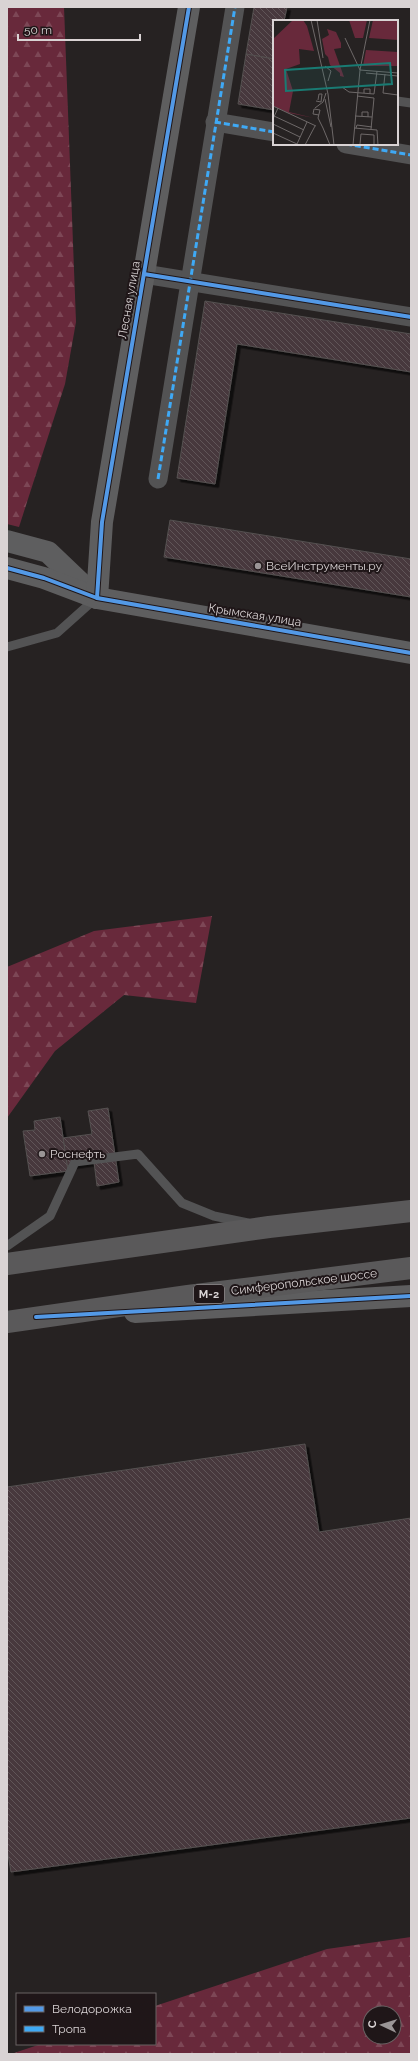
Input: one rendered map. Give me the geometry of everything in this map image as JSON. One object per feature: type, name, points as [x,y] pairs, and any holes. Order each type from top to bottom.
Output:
[{"type":"highway","points":[[7,1264],[269,1227],[411,1211]]},
{"type":"highway","name":"Симферопольское шоссе","points":[[7,1322],[411,1268]]},
{"type":"street","name":"Лесная улица","points":[[96,598],[102,522],[189,7]]},
{"type":"street","points":[[158,479],[188,282],[234,7]]},
{"type":"street","points":[[215,122],[273,132]]},
{"type":"street","points":[[357,145],[411,155]]},
{"type":"street","points":[[144,274],[411,317]]},
{"type":"street","points":[[7,541],[48,552],[96,598]]},
{"type":"street","name":"Крымская улица","points":[[7,568],[44,578],[96,598],[411,653]]},
{"type":"street","points":[[36,1317],[411,1296]]},
{"type":"lane","points":[[398,101],[411,103]]},
{"type":"lane","points":[[7,647],[57,633],[96,598]]},
{"type":"lane","points":[[7,1246],[50,1216],[75,1162],[138,1154],[182,1203],[214,1216],[269,1227]]},
{"type":"green space","points":[[7,7],[64,7],[76,322],[65,384],[19,527],[7,524]]},
{"type":"green space","points":[[212,916],[196,1003],[124,995],[55,1051],[7,1118],[7,967],[94,931]]},
{"type":"green space","points":[[411,1937],[411,2054],[11,2054],[38,2045],[156,2045],[156,2006],[327,1949]]},
{"type":"building","points":[[254,7],[287,7],[284,20],[273,20],[273,59],[246,54]]},
{"type":"building","points":[[246,54],[273,59],[273,110],[238,104]]},
{"type":"building","points":[[205,301],[411,334],[411,372],[237,344],[215,484],[177,478]]},
{"type":"building","points":[[170,520],[411,559],[411,597],[164,557]]},
{"type":"building","points":[[108,1108],[119,1182],[97,1186],[94,1162],[67,1166],[63,1138],[92,1134],[88,1111]]},
{"type":"building","points":[[60,1117],[68,1171],[30,1176],[23,1131],[35,1130],[34,1121]]},
{"type":"building","points":[[305,1444],[319,1532],[411,1518],[411,1818],[11,1872],[7,1849],[7,1487]]},
{"type":"marked path","points":[[158,479],[235,7]]},
{"type":"marked path","points":[[215,122],[273,132]]},
{"type":"marked path","points":[[352,145],[411,155]]},
{"type":"cycle path","points":[[97,598],[102,522],[189,7]]},
{"type":"cycle path","points":[[144,274],[411,317]]},
{"type":"cycle path","points":[[7,568],[44,578],[97,598],[411,653]]},
{"type":"cycle path","points":[[36,1317],[411,1296]]},
{"type":"place","name":"ВсеИнструменты.ру","points":[[258,566]]},
{"type":"place","name":"Роснефть","points":[[42,1154]]}]
